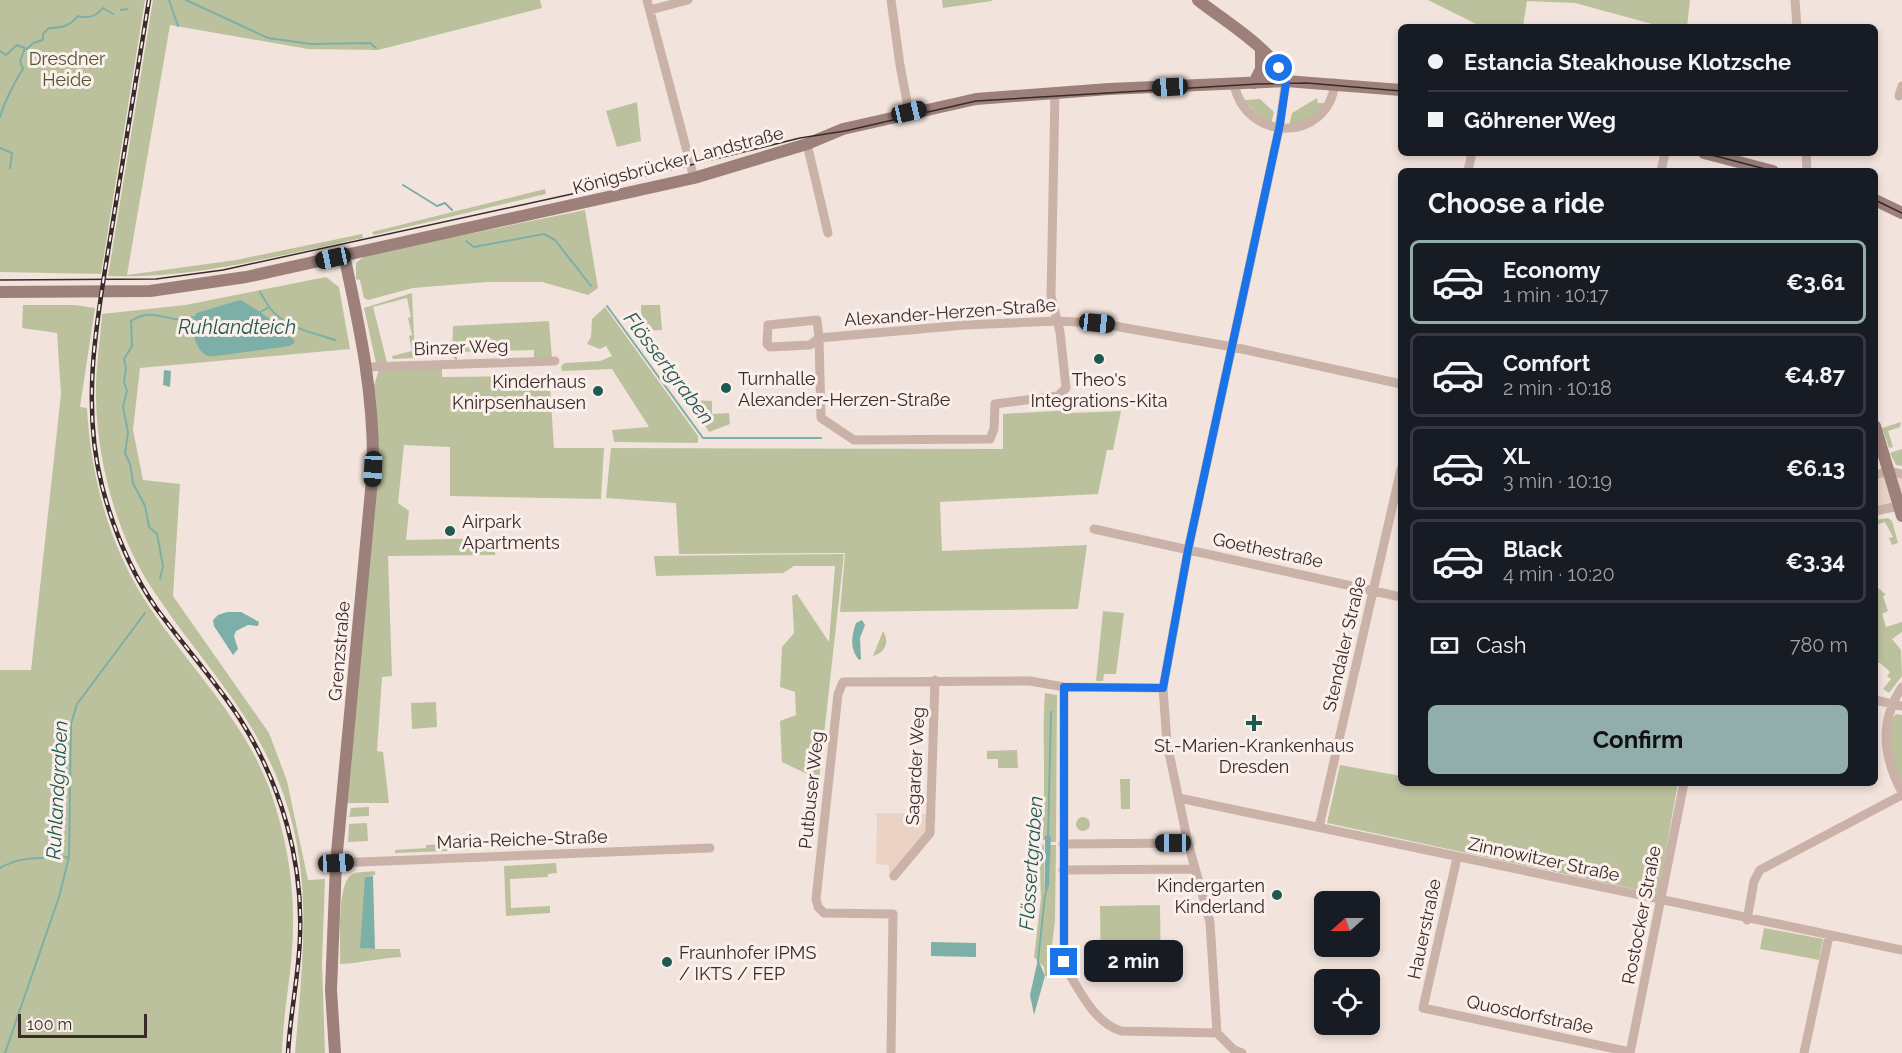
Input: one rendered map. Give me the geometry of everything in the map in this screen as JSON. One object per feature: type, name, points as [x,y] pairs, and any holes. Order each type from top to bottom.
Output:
[{"type":"main road","points":[[1198,0],[1261,50],[1279,68],[1286,81]]},
{"type":"main road","points":[[1254,83],[1261,69],[1261,50]]},
{"type":"main road","name":"Königsbrücker Landstraße","points":[[0,292],[150,291],[246,277],[694,178],[807,144],[843,129],[909,112],[976,99],[1286,81],[1398,90]]},
{"type":"main road","points":[[1716,156],[1762,168]]},
{"type":"main road","points":[[1878,201],[1902,213]]},
{"type":"main road","name":"Grenzstraße","points":[[335,1053],[331,980],[336,863],[372,499],[374,439],[368,367],[344,255]]},
{"type":"main road","points":[[1878,436],[1901,508]]},
{"type":"street","points":[[647,0],[694,178]]},
{"type":"street","points":[[650,10],[688,0]]},
{"type":"street","points":[[891,0],[909,112]]},
{"type":"street","points":[[1795,0],[1797,24]]},
{"type":"street","points":[[1242,1053],[1233,1049],[1217,1033],[1211,930],[1188,843],[1167,743],[1163,688],[1188,550],[1280,126],[1286,81]]},
{"type":"street","points":[[1234,84],[1251,114],[1265,125],[1298,127],[1320,115],[1331,101],[1335,83]]},
{"type":"street","points":[[1899,96],[1902,86]]},
{"type":"street","points":[[819,338],[822,418],[854,440],[990,439],[994,429],[994,404],[1058,396],[1066,388],[1057,321],[1051,306],[1050,251],[1055,93]]},
{"type":"street","points":[[807,144],[828,233]]},
{"type":"street","name":"Alexander-Herzen-Straße","points":[[819,338],[817,320],[768,325],[767,344],[770,346],[810,345],[819,338],[965,325],[1057,321],[1124,326],[1398,383]]},
{"type":"street","name":"Binzer Weg","points":[[368,367],[555,361]]},
{"type":"street","points":[[1878,474],[1889,471],[1902,474]]},
{"type":"street","name":"Stendaler Straße","points":[[1319,827],[1398,482]]},
{"type":"street","points":[[1878,512],[1901,508]]},
{"type":"street","name":"Goethestraße","points":[[1094,529],[1398,596]]},
{"type":"street","name":"Sagarder Weg","points":[[894,876],[930,833],[936,680]]},
{"type":"street","name":"Putbuser Weg","points":[[891,1053],[893,914],[824,913],[818,907],[816,899],[838,694],[843,682],[1030,681],[1064,687],[1163,688]]},
{"type":"street","points":[[1064,687],[1064,965],[1100,1019],[1108,1027],[1121,1031],[1217,1033]]},
{"type":"street","points":[[1747,920],[1754,881],[1760,870],[1902,794],[1892,773],[1886,749],[1886,723],[1891,704],[1902,687]]},
{"type":"street","points":[[1878,701],[1902,706]]},
{"type":"street","name":"Rostocker Straße","points":[[1630,1053],[1683,786]]},
{"type":"street","name":"Zinnowitzer Straße","points":[[1179,798],[1747,920],[1902,950]]},
{"type":"street","points":[[1063,844],[1188,843]]},
{"type":"street","name":"Maria-Reiche-Straße","points":[[336,863],[710,848]]},
{"type":"street","name":"Hauerstraße","points":[[1423,1008],[1456,858]]},
{"type":"street","points":[[1063,870],[1195,869]]},
{"type":"street","points":[[1804,1053],[1829,936]]},
{"type":"street","name":"Quosdorfstraße","points":[[1423,1008],[1630,1053]]},
{"type":"green space","name":"Dresdner Heide","points":[[0,0],[145,0],[101,274],[0,272]]},
{"type":"green space","name":"Dresdner Heide","points":[[153,0],[540,0],[542,8],[378,50],[308,49],[170,25],[127,275],[236,260],[362,234],[363,238],[206,270],[142,276],[108,276]]},
{"type":"green space","points":[[942,0],[992,0],[992,1],[943,8]]},
{"type":"green space","points":[[1428,0],[1690,0],[1687,24],[1652,24],[1575,3],[1527,1],[1523,24],[1476,24]]},
{"type":"green space","points":[[1317,98],[1318,103],[1326,103],[1311,119],[1289,126],[1292,113]]},
{"type":"green space","points":[[1260,99],[1274,112],[1271,124],[1262,120],[1244,100]]},
{"type":"green space","points":[[637,102],[641,141],[617,147],[606,111]]},
{"type":"green space","points":[[545,189],[546,194],[374,235],[372,232]]},
{"type":"green space","points":[[585,210],[598,288],[588,295],[542,282],[487,282],[413,288],[368,300],[364,298],[360,280],[356,279],[356,263],[366,255]]},
{"type":"green space","points":[[326,277],[339,287],[350,349],[140,368],[133,430],[143,480],[180,484],[173,596],[269,733],[287,781],[308,880],[325,879],[322,963],[325,1053],[295,1053],[303,956],[303,892],[293,828],[284,796],[258,738],[225,688],[153,590],[129,547],[105,475],[98,425],[96,379],[102,314],[185,305]]},
{"type":"green space","points":[[412,293],[415,358],[393,359],[392,356],[412,351],[409,336],[412,335],[408,318],[411,317],[407,298],[373,307],[387,362],[376,363],[364,308]]},
{"type":"green space","points":[[23,305],[75,305],[95,308],[80,407],[87,408],[98,487],[114,538],[124,562],[150,608],[233,720],[260,767],[271,793],[288,859],[293,910],[293,943],[282,1053],[0,1053],[0,670],[31,670],[61,394],[57,333],[22,328]]},
{"type":"green space","points":[[641,305],[660,305],[662,330],[642,331]]},
{"type":"green space","points":[[605,307],[698,436],[698,443],[614,442],[612,430],[649,427],[612,369],[562,371],[561,366],[565,363],[600,361],[612,356],[606,346],[600,349],[587,344],[591,337],[592,319]]},
{"type":"green space","points":[[549,321],[552,358],[534,359],[534,350],[457,352],[457,361],[452,356],[453,326]]},
{"type":"green space","points":[[379,369],[442,369],[442,377],[521,376],[533,386],[540,380],[545,386],[550,386],[554,448],[604,448],[601,499],[450,496],[450,447],[404,445],[398,503],[409,511],[406,540],[495,538],[495,555],[388,556],[392,676],[382,677],[377,751],[383,752],[389,803],[343,803],[359,636],[371,396]]},
{"type":"green space","points":[[690,400],[712,401],[712,414],[729,413],[730,424],[709,432]]},
{"type":"green space","points":[[1071,410],[1071,413],[1121,411],[1113,450],[1107,450],[1098,494],[940,502],[942,551],[1087,545],[1078,609],[840,612],[845,553],[679,554],[676,503],[606,498],[611,448],[1003,449],[1003,414]]},
{"type":"green space","points":[[1901,422],[1900,427],[1888,431],[1893,447],[1889,448],[1882,428]]},
{"type":"green space","points":[[1902,449],[1902,466],[1896,465],[1890,453]]},
{"type":"green space","points":[[1888,518],[1892,521],[1898,543],[1892,545],[1889,538],[1893,537],[1885,522],[1878,524],[1878,520]]},
{"type":"green space","points":[[844,554],[813,834],[808,834],[807,774],[782,762],[780,721],[796,715],[795,692],[780,687],[782,647],[794,633],[792,596],[797,594],[829,642],[835,566],[794,566],[783,573],[656,576],[654,556]]},
{"type":"green space","points":[[1878,588],[1886,595],[1883,596],[1888,611],[1882,614],[1886,627],[1902,622],[1902,632],[1892,639],[1901,650],[1902,676],[1889,693],[1883,689],[1891,679],[1887,676],[1890,672],[1878,663]]},
{"type":"green space","points":[[1103,611],[1124,613],[1116,674],[1104,674],[1103,681],[1096,681]]},
{"type":"green space","points":[[883,631],[886,639],[885,647],[873,656]]},
{"type":"green space","points":[[1045,693],[1057,695],[1056,842],[1050,842],[1051,835],[1045,836],[1045,840],[1040,840],[1044,803]]},
{"type":"green space","points":[[436,702],[437,727],[412,729],[411,703]]},
{"type":"green space","points":[[1896,714],[1902,715],[1902,782],[1892,758],[1889,738],[1889,728]]},
{"type":"green space","points":[[1017,750],[1018,768],[998,768],[998,759],[987,759],[987,751]]},
{"type":"green space","points":[[1340,765],[1398,775],[1398,786],[1677,786],[1658,894],[1327,823]]},
{"type":"green space","points":[[1120,779],[1130,779],[1130,809],[1121,809]]},
{"type":"green space","points":[[369,807],[369,816],[349,817],[351,808]]},
{"type":"green space","points":[[1083,817],[1088,819],[1090,824],[1088,829],[1083,831],[1078,829],[1076,824],[1078,819]]},
{"type":"green space","points":[[367,823],[368,841],[348,842],[349,824]]},
{"type":"green space","points":[[472,843],[472,850],[395,853],[395,850],[426,848],[426,845]]},
{"type":"green space","points":[[1039,844],[1044,845],[1045,896],[1049,886],[1050,845],[1056,845],[1055,921],[1048,977],[1045,976],[1044,967],[1034,957],[1041,898]]},
{"type":"green space","points":[[556,863],[557,873],[548,874],[548,877],[510,879],[511,908],[550,906],[550,913],[506,916],[504,866]]},
{"type":"green space","points":[[375,871],[375,875],[365,877],[367,949],[400,949],[401,957],[340,964],[341,903],[346,881],[353,874]]},
{"type":"green space","points":[[1160,905],[1161,979],[1101,979],[1100,906]]},
{"type":"green space","points":[[1764,928],[1823,939],[1819,960],[1760,949]]},
{"type":"shaded area","points":[[1902,474],[1902,503],[1878,510],[1878,475]]},
{"type":"shaded area","points":[[875,813],[936,814],[933,835],[917,856],[900,871],[900,876],[889,876],[889,865],[876,864],[877,818]]},
{"type":"water","name":"Ruhlandteich","points":[[240,300],[270,319],[295,342],[290,346],[216,356],[208,356],[202,352],[196,342],[193,329],[197,313]]},
{"type":"water","points":[[164,370],[171,371],[170,387],[163,385]]},
{"type":"water","points":[[227,612],[241,612],[259,622],[258,626],[248,625],[236,631],[234,636],[238,649],[233,655],[214,626],[213,620],[218,615]]},
{"type":"water","points":[[862,620],[865,625],[860,638],[861,659],[859,660],[854,652],[852,638],[856,623]]},
{"type":"water","points":[[1051,835],[1049,886],[1045,898],[1045,836]]},
{"type":"water","points":[[373,876],[375,949],[360,948],[365,877]]},
{"type":"water","points":[[931,942],[976,943],[976,957],[931,956]]},
{"type":"water","points":[[1038,959],[1045,976],[1034,1015],[1030,995]]},
{"type":"waterway","name":"Ruhlandgraben","points":[[169,0],[178,26]]},
{"type":"waterway","name":"Flössertgraben","points":[[186,0],[268,38],[311,44],[370,43],[376,48]]},
{"type":"waterway","points":[[0,51],[6,55],[17,45],[27,49],[33,43],[43,40],[43,34],[49,28],[65,26],[78,16],[92,16],[103,8],[113,14]]},
{"type":"waterway","points":[[121,10],[127,9]]},
{"type":"waterway","points":[[0,117],[23,69],[20,61],[25,48]]},
{"type":"waterway","points":[[0,148],[12,153],[10,168]]},
{"type":"waterway","name":"Flössertgraben","points":[[403,185],[437,206],[445,203],[452,210]]},
{"type":"waterway","name":"Flössertgraben","points":[[466,241],[474,247],[544,234],[555,240],[591,286]]},
{"type":"waterway","name":"Ruhlandgraben","points":[[257,314],[269,307],[260,292]]},
{"type":"waterway","name":"Flössertgraben","points":[[607,306],[703,438],[821,438]]},
{"type":"waterway","points":[[269,307],[291,325],[335,340]]},
{"type":"waterway","name":"Ruhlandgraben","points":[[160,579],[163,566],[157,534],[149,527],[145,506],[133,483],[130,464],[125,453],[128,433],[123,406],[127,391],[124,382],[126,368],[124,359],[132,346],[131,321],[147,315],[176,319],[195,317]]},
{"type":"waterway","name":"Ruhlandgraben","points":[[5,1053],[59,897],[69,857],[71,724],[77,704],[145,613]]},
{"type":"waterway","name":"Flössertgraben","points":[[1048,839],[1051,712]]},
{"type":"waterway","points":[[0,868],[25,859],[69,857]]},
{"type":"waterway","name":"Flössertgraben","points":[[1038,961],[1045,895]]},
{"type":"tram line","points":[[0,280],[156,279],[223,270],[581,192],[800,138],[845,131],[976,101],[1257,84],[1307,83],[1398,91]]},
{"type":"tram line","points":[[1716,156],[1762,168]]},
{"type":"tram line","points":[[1878,201],[1902,213]]},
{"type":"railway","points":[[149,0],[98,316],[92,384],[95,452],[112,518],[139,580],[156,608],[240,719],[278,796],[293,851],[300,908],[299,951],[288,1053]]},
{"type":"place","name":"Theo's Integrations-Kita","points":[[1099,359]]},
{"type":"place","name":"Turnhalle Alexander-Herzen-Straße","points":[[726,388]]},
{"type":"place","name":"Kinderhaus Knirpsenhausen","points":[[598,391]]},
{"type":"place","name":"Airpark Apartments","points":[[450,531]]},
{"type":"place","name":"St.-Marien-Krankenhaus Dresden","points":[[1254,723]]},
{"type":"place","name":"Kindergarten Kinderland","points":[[1277,895]]},
{"type":"place","name":"Fraunhofer IPMS / IKTS / FEP","points":[[667,962]]},
{"type":"route","points":[[1064,962],[1064,687],[1163,688],[1188,550],[1280,124],[1286,80],[1279,68]]}]
